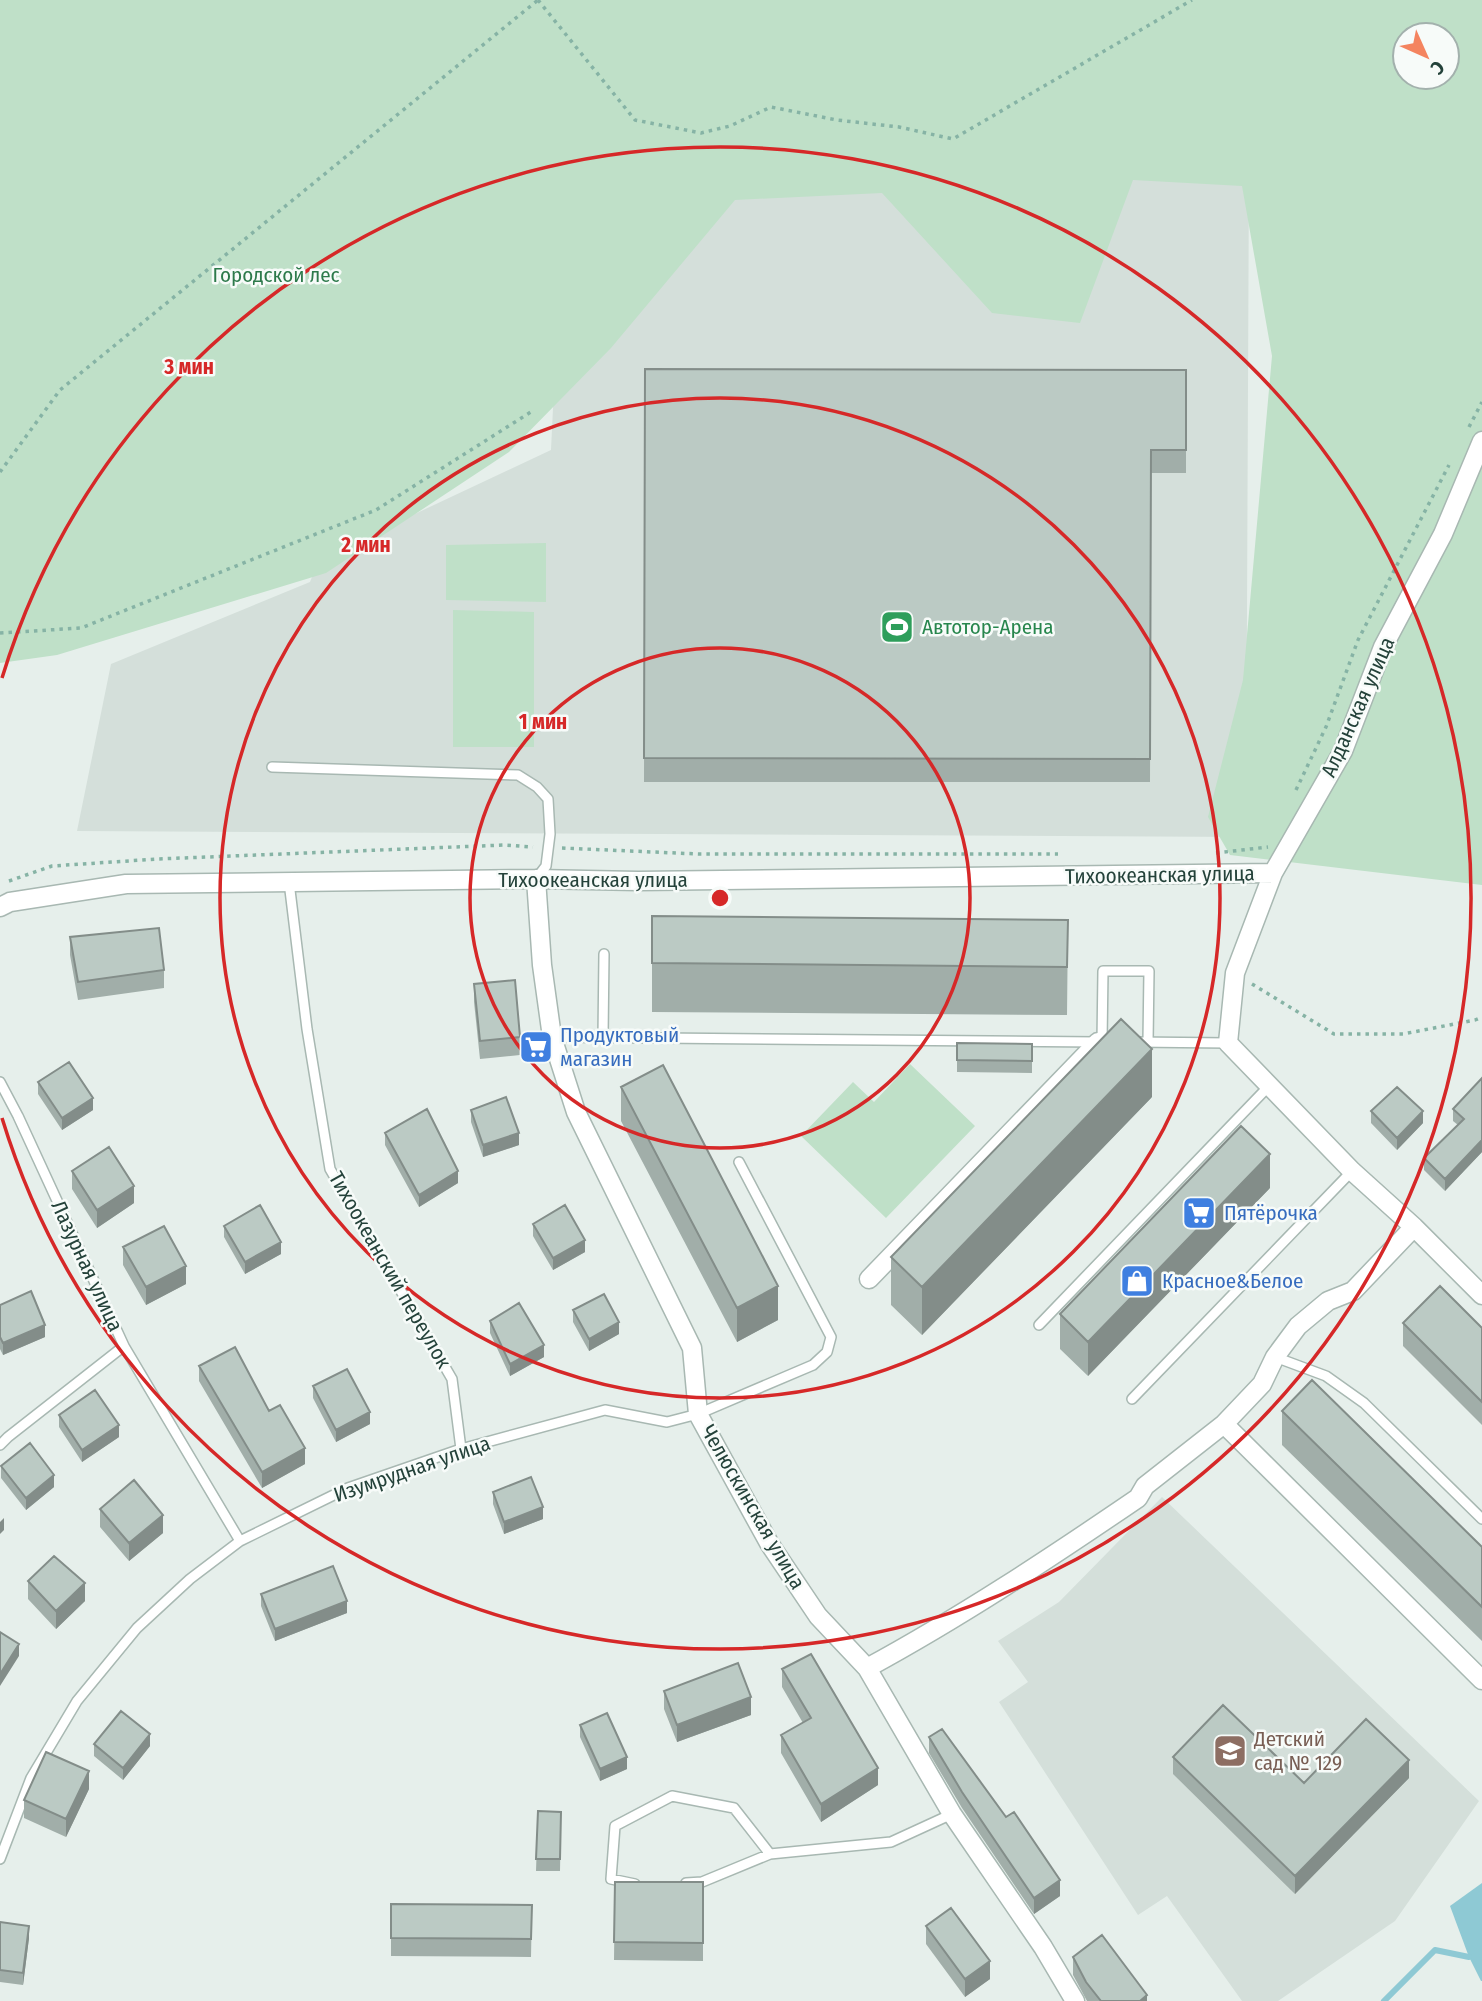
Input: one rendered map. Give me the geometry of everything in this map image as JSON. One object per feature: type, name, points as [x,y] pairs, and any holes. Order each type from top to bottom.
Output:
[{"type":"street","name":"Алданская улица","points":[[1228,1043],[1235,973],[1273,873],[1343,751],[1383,647],[1443,534],[1482,441]]},
{"type":"street","name":"Тихоокеанская улица","points":[[0,906],[10,902],[126,884],[1273,873]]},
{"type":"street","name":"Челюскинская улица","points":[[536,879],[542,965],[552,1037],[576,1112],[692,1348],[698,1414],[769,1543],[818,1616],[867,1668],[952,1814],[1043,1947],[1075,2001]]},
{"type":"street","points":[[869,1279],[1105,1042]]},
{"type":"street","points":[[1228,1043],[1352,1171],[1414,1227],[1482,1295]]},
{"type":"street","points":[[867,1668],[959,1616],[1138,1498],[1145,1486],[1224,1424],[1262,1384],[1275,1357],[1297,1326],[1328,1301],[1353,1291],[1414,1227]]},
{"type":"street","points":[[1224,1424],[1482,1681]]},
{"type":"lane","points":[[272,767],[518,775],[537,787],[548,799],[550,834],[546,866],[536,879]]},
{"type":"lane","name":"Тихоокеанский переулок","points":[[289,882],[307,1029],[330,1169],[452,1379],[461,1449]]},
{"type":"lane","points":[[603,1037],[604,954]]},
{"type":"lane","points":[[552,1037],[1105,1042],[1103,971],[1149,971],[1148,1042]]},
{"type":"lane","points":[[1125,1042],[1228,1043]]},
{"type":"lane","name":"Лазурная улица","points":[[0,1082],[124,1346],[0,1445]]},
{"type":"lane","points":[[1039,1325],[1269,1086]]},
{"type":"lane","name":"Изумрудная улица","points":[[0,1859],[31,1778],[77,1701],[137,1628],[190,1579],[240,1541],[348,1488],[461,1449],[605,1410],[667,1422],[698,1414],[813,1365],[827,1352],[831,1337],[739,1162]]},
{"type":"lane","points":[[1132,1399],[1352,1171]]},
{"type":"lane","points":[[124,1346],[240,1541]]},
{"type":"lane","points":[[1275,1357],[1326,1376],[1364,1404],[1482,1519]]},
{"type":"lane","points":[[651,1888],[611,1879],[615,1826],[672,1796],[734,1808],[770,1854]]},
{"type":"lane","points":[[676,1885],[702,1882],[770,1854],[891,1842],[952,1814]]},
{"type":"path","points":[[0,472],[60,390],[538,0],[635,120],[701,133],[730,126],[771,107],[837,120],[899,127],[953,139],[1192,0]]},
{"type":"path","points":[[1464,438],[1482,402]]},
{"type":"path","points":[[0,633],[81,628],[376,510],[534,410]]},
{"type":"path","points":[[1292,799],[1326,727],[1358,640],[1451,461]]},
{"type":"path","points":[[0,884],[52,866],[504,845],[698,854],[1066,855]]},
{"type":"path","points":[[1216,853],[1269,846]]},
{"type":"path","points":[[1235,973],[1334,1034],[1403,1034],[1482,1017]]},
{"type":"shaded area","name":"Автотор-Арена","points":[[565,159],[1249,162],[1246,837],[77,831],[111,664],[310,582],[319,559],[551,450]]},
{"type":"shaded area","name":"Детский сад № 129","points":[[1162,1497],[1479,1801],[1395,1921],[1278,2001],[1242,2001],[1167,1896],[1138,1915],[999,1702],[1028,1682],[998,1641],[1059,1602]]},
{"type":"green space","name":"Городской лес","points":[[0,0],[1482,0],[1482,885],[1230,855],[1208,817],[1243,680],[1272,356],[1242,186],[1133,180],[1080,323],[992,313],[882,193],[735,200],[611,348],[509,452],[326,573],[57,655],[0,663]]},
{"type":"green space","points":[[546,543],[546,602],[446,600],[446,545]]},
{"type":"green space","points":[[453,610],[534,612],[534,747],[453,747]]},
{"type":"green space","points":[[910,1064],[975,1126],[886,1218],[801,1136],[853,1082],[874,1102]]},
{"type":"water","points":[[1482,1883],[1482,1981],[1481,1981],[1450,1906]]},
{"type":"building","name":"Автотор-Арена","points":[[645,369],[1186,370],[1186,450],[1151,450],[1150,759],[644,758]]},
{"type":"building","points":[[652,916],[1068,920],[1067,967],[652,963]]},
{"type":"building","points":[[159,928],[164,970],[78,982],[70,937]]},
{"type":"building","points":[[515,980],[520,1037],[480,1041],[474,984]]},
{"type":"building","points":[[1121,1019],[1152,1049],[922,1287],[891,1257]]},
{"type":"building","points":[[957,1043],[1032,1044],[1032,1061],[957,1060]]},
{"type":"building","points":[[69,1062],[93,1098],[62,1118],[38,1082]]},
{"type":"building","points":[[663,1065],[778,1286],[737,1308],[621,1087]]},
{"type":"building","points":[[1482,1078],[1482,1140],[1445,1179],[1424,1158],[1464,1119],[1453,1109]]},
{"type":"building","points":[[1397,1087],[1423,1111],[1397,1138],[1371,1111]]},
{"type":"building","points":[[506,1097],[519,1133],[483,1145],[471,1110]]},
{"type":"building","points":[[427,1109],[458,1171],[419,1195],[385,1133]]},
{"type":"building","points":[[1241,1126],[1270,1154],[1088,1342],[1060,1314]]},
{"type":"building","points":[[109,1147],[134,1186],[97,1210],[72,1171]]},
{"type":"building","points":[[260,1205],[281,1242],[245,1262],[224,1226]]},
{"type":"building","points":[[565,1205],[585,1240],[553,1258],[533,1224]]},
{"type":"building","points":[[164,1226],[186,1266],[146,1287],[123,1247]]},
{"type":"building","points":[[1440,1286],[1482,1328],[1482,1402],[1403,1323]]},
{"type":"building","points":[[31,1291],[45,1325],[3,1343],[0,1337],[0,1305]]},
{"type":"building","points":[[604,1294],[619,1322],[589,1339],[573,1310]]},
{"type":"building","points":[[519,1303],[544,1345],[510,1364],[490,1321]]},
{"type":"building","points":[[235,1347],[269,1411],[280,1405],[305,1448],[262,1472],[199,1366]]},
{"type":"building","points":[[347,1369],[370,1412],[336,1430],[313,1386]]},
{"type":"building","points":[[1312,1380],[1482,1547],[1482,1607],[1282,1411]]},
{"type":"building","points":[[95,1390],[119,1425],[82,1450],[59,1415]]},
{"type":"building","points":[[30,1443],[54,1475],[26,1498],[1,1466]]},
{"type":"building","points":[[531,1477],[543,1507],[504,1522],[493,1492]]},
{"type":"building","points":[[134,1480],[163,1515],[129,1543],[100,1509]]},
{"type":"building","points":[[54,1556],[85,1583],[56,1611],[28,1581]]},
{"type":"building","points":[[333,1566],[347,1601],[275,1629],[261,1594]]},
{"type":"building","points":[[0,1632],[19,1644],[0,1674]]},
{"type":"building","points":[[811,1654],[878,1768],[821,1804],[781,1735],[811,1718],[782,1669]]},
{"type":"building","points":[[738,1663],[751,1697],[677,1725],[664,1691]]},
{"type":"building","points":[[1223,1705],[1304,1783],[1366,1719],[1409,1760],[1295,1876],[1173,1757]]},
{"type":"building","points":[[121,1711],[150,1734],[123,1768],[94,1744]]},
{"type":"building","points":[[607,1713],[627,1757],[600,1769],[580,1725]]},
{"type":"building","points":[[942,1729],[1006,1817],[1014,1812],[1060,1880],[1034,1898],[962,1792],[929,1737]]},
{"type":"building","points":[[46,1752],[89,1771],[66,1819],[24,1800]]},
{"type":"building","points":[[538,1811],[561,1812],[560,1859],[536,1859]]},
{"type":"building","points":[[615,1882],[703,1882],[703,1943],[614,1942]]},
{"type":"building","points":[[391,1904],[532,1905],[531,1939],[391,1938]]},
{"type":"building","points":[[951,1908],[990,1961],[965,1979],[926,1926]]},
{"type":"building","points":[[0,1922],[29,1926],[23,1973],[0,1970]]},
{"type":"building","points":[[1102,1935],[1147,1995],[1140,2001],[1101,2001],[1086,1982],[1073,1957]]},
{"type":"waterway","points":[[1384,2001],[1435,1950],[1469,1957]]},
{"type":"place","name":"Автотор-Арена","points":[[897,627]]},
{"type":"place","name":"Продуктовый магазин","points":[[536,1047]]},
{"type":"place","name":"Пятёрочка","points":[[1199,1213]]},
{"type":"place","name":"Красное&Белое","points":[[1137,1281]]},
{"type":"place","name":"Детский сад № 129","points":[[1230,1751]]}]
